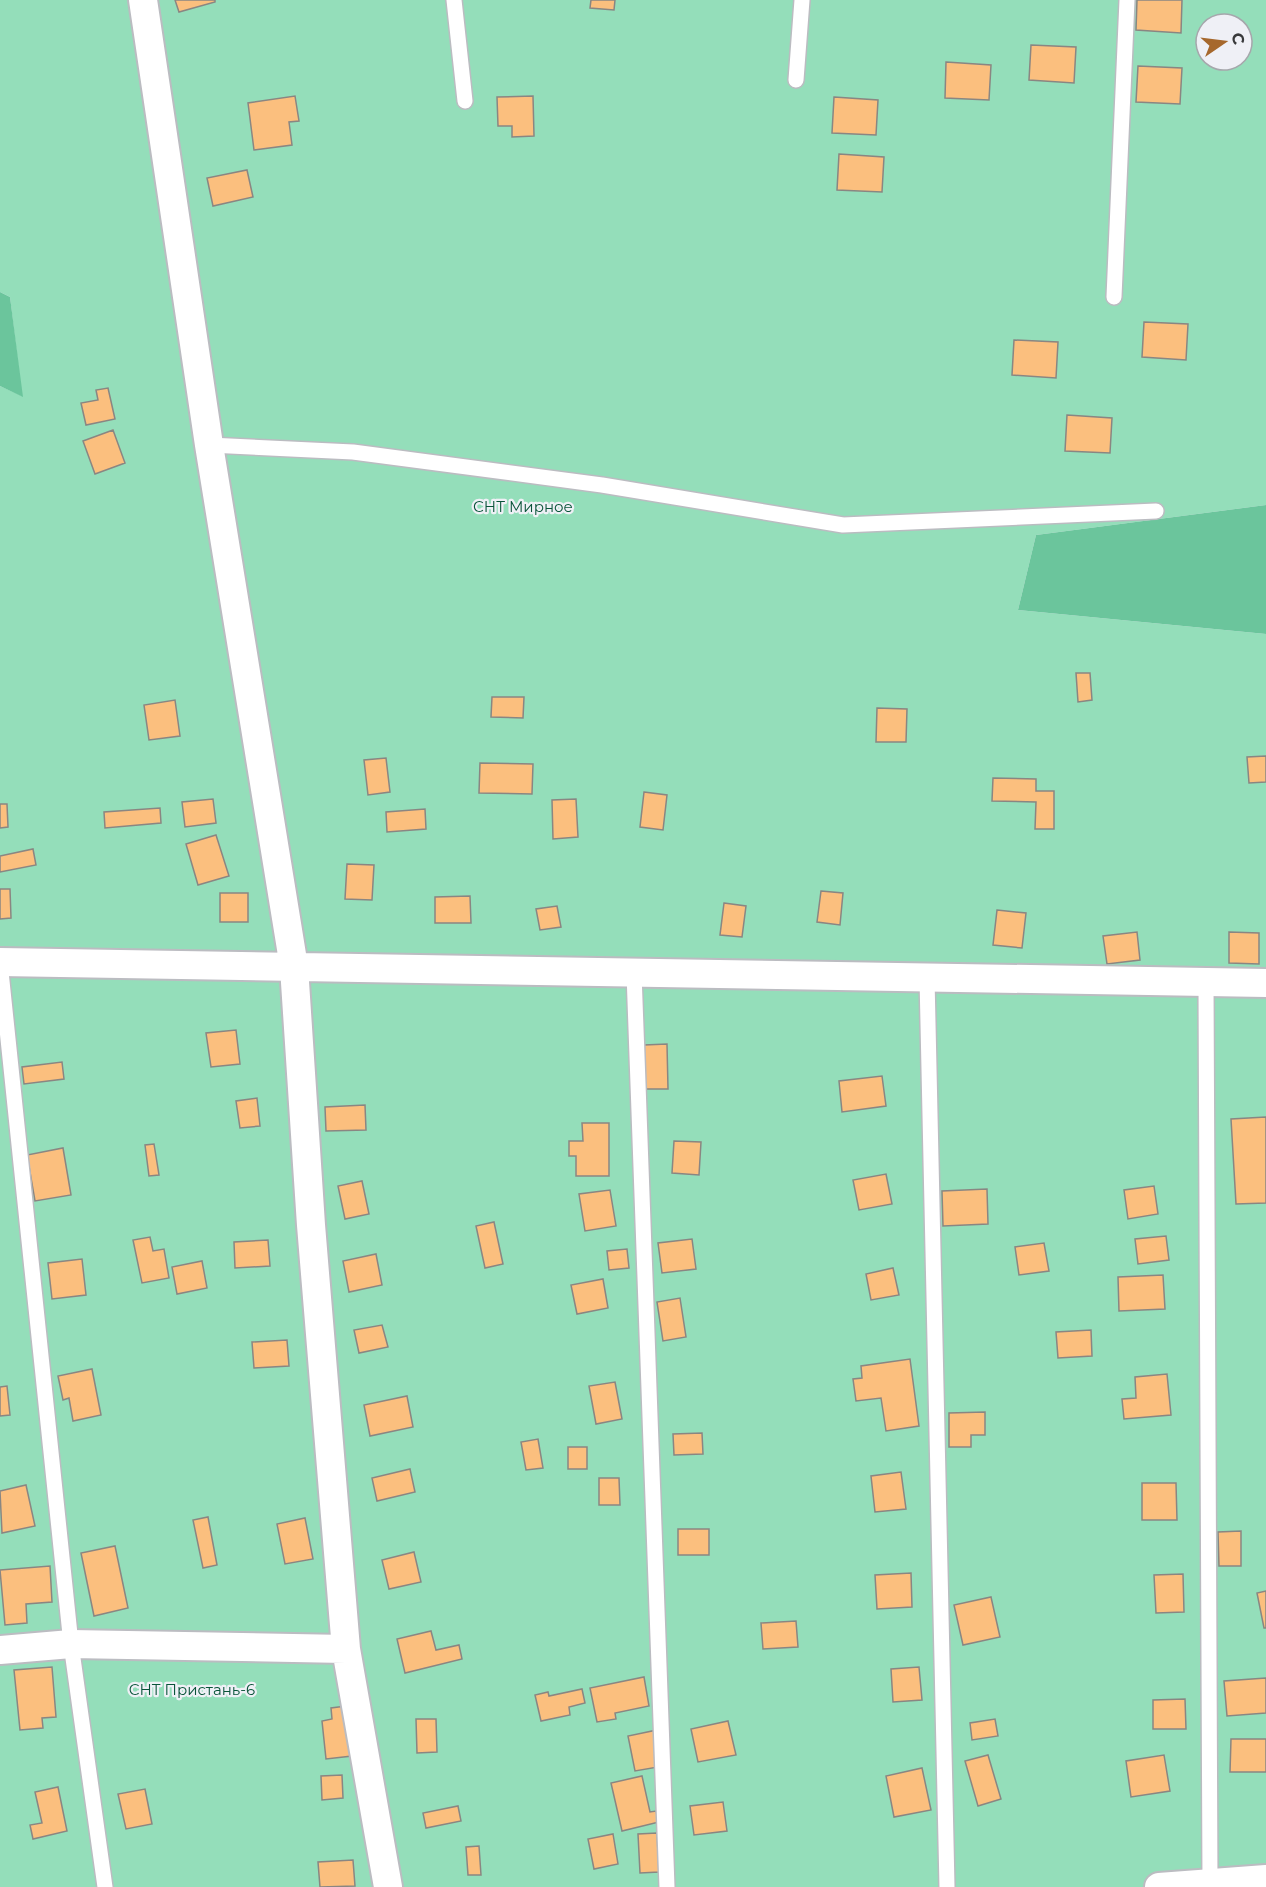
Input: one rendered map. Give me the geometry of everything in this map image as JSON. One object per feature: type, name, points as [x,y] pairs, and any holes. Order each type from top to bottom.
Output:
[{"type":"street","points":[[143,0],[209,445],[294,966],[311,1214],[346,1649],[388,1887]]},
{"type":"street","points":[[0,962],[1266,983]]},
{"type":"street","points":[[0,1650],[71,1644],[346,1649]]},
{"type":"street","points":[[1159,1887],[1266,1879]]},
{"type":"lane","points":[[454,0],[465,101]]},
{"type":"lane","points":[[796,80],[802,0]]},
{"type":"lane","points":[[1114,297],[1127,0]]},
{"type":"lane","points":[[209,445],[353,452],[602,485],[843,525],[1156,511]]},
{"type":"lane","points":[[0,962],[71,1644],[105,1887]]},
{"type":"lane","points":[[634,973],[667,1887]]},
{"type":"lane","points":[[927,978],[947,1887]]},
{"type":"lane","points":[[1196,1885],[1206,982]]},
{"type":"green space","name":"СНТ Мирное","points":[[0,0],[1266,0],[1266,505],[1036,535],[1018,610],[1266,634],[1266,1887],[0,1887],[0,386],[22,396],[10,297],[0,292]]},
{"type":"green space","points":[[0,292],[10,297],[23,397],[0,386]]},
{"type":"green space","points":[[1266,505],[1266,634],[1018,610],[1036,535]]},
{"type":"building","points":[[175,0],[215,0],[215,2],[179,12]]},
{"type":"building","points":[[591,0],[615,0],[614,10],[590,8]]},
{"type":"building","points":[[1137,0],[1182,0],[1181,33],[1136,30]]},
{"type":"building","points":[[1031,45],[1076,47],[1074,83],[1029,80]]},
{"type":"building","points":[[946,62],[991,65],[989,100],[945,98]]},
{"type":"building","points":[[1138,66],[1182,68],[1180,104],[1136,102]]},
{"type":"building","points":[[295,96],[299,121],[289,122],[292,145],[254,150],[248,103]]},
{"type":"building","points":[[533,96],[534,136],[512,137],[512,126],[498,126],[497,97]]},
{"type":"building","points":[[834,97],[878,100],[876,135],[832,133]]},
{"type":"building","points":[[839,154],[884,157],[882,192],[837,190]]},
{"type":"building","points":[[247,170],[253,197],[213,206],[207,178]]},
{"type":"building","points":[[1144,322],[1188,324],[1186,360],[1142,357]]},
{"type":"building","points":[[1014,340],[1058,342],[1056,378],[1012,375]]},
{"type":"building","points":[[108,388],[115,419],[86,425],[81,403],[98,400],[96,390]]},
{"type":"building","points":[[1067,415],[1112,418],[1110,453],[1065,451]]},
{"type":"building","points":[[113,430],[125,463],[95,474],[83,441]]},
{"type":"building","points":[[1076,673],[1090,673],[1092,700],[1078,702]]},
{"type":"building","points":[[492,697],[524,697],[523,718],[491,717]]},
{"type":"building","points":[[175,700],[180,736],[149,740],[144,705]]},
{"type":"building","points":[[877,708],[907,709],[906,742],[876,742]]},
{"type":"building","points":[[1266,756],[1266,782],[1249,783],[1247,757]]},
{"type":"building","points":[[386,758],[390,792],[368,795],[364,760]]},
{"type":"building","points":[[480,763],[533,764],[532,794],[479,793]]},
{"type":"building","points":[[993,778],[1036,779],[1036,791],[1054,791],[1054,829],[1035,829],[1036,802],[992,801]]},
{"type":"building","points":[[644,792],[667,795],[663,830],[640,827]]},
{"type":"building","points":[[213,799],[216,823],[185,827],[182,802]]},
{"type":"building","points":[[576,799],[578,837],[553,839],[552,800]]},
{"type":"building","points":[[0,804],[7,804],[8,827],[0,828]]},
{"type":"building","points":[[160,808],[161,823],[105,828],[104,812]]},
{"type":"building","points":[[425,809],[426,829],[387,832],[386,812]]},
{"type":"building","points":[[216,835],[229,876],[198,885],[186,844]]},
{"type":"building","points":[[33,849],[36,865],[0,872],[0,856]]},
{"type":"building","points":[[347,864],[374,865],[372,900],[345,899]]},
{"type":"building","points":[[0,889],[10,889],[11,918],[0,919]]},
{"type":"building","points":[[821,891],[843,893],[840,925],[817,922]]},
{"type":"building","points":[[220,893],[248,893],[248,922],[220,922]]},
{"type":"building","points":[[470,896],[471,923],[435,923],[435,897]]},
{"type":"building","points":[[724,903],[746,906],[742,937],[720,935]]},
{"type":"building","points":[[557,906],[561,927],[540,930],[536,909]]},
{"type":"building","points":[[997,910],[1026,913],[1022,948],[993,945]]},
{"type":"building","points":[[1137,932],[1140,960],[1107,964],[1103,936]]},
{"type":"building","points":[[1229,932],[1259,933],[1259,964],[1229,963]]},
{"type":"building","points":[[236,1030],[240,1064],[211,1067],[206,1033]]},
{"type":"building","points":[[667,1044],[668,1089],[644,1089],[644,1045]]},
{"type":"building","points":[[62,1062],[64,1079],[24,1084],[22,1067]]},
{"type":"building","points":[[882,1076],[886,1106],[842,1112],[839,1081]]},
{"type":"building","points":[[257,1098],[260,1126],[240,1128],[236,1101]]},
{"type":"building","points":[[365,1105],[366,1130],[326,1131],[325,1107]]},
{"type":"building","points":[[1266,1117],[1266,1203],[1236,1204],[1231,1119]]},
{"type":"building","points":[[582,1123],[609,1123],[609,1176],[576,1176],[576,1156],[569,1156],[569,1141],[583,1141]]},
{"type":"building","points":[[674,1141],[701,1142],[699,1175],[672,1173]]},
{"type":"building","points":[[154,1144],[159,1175],[149,1176],[145,1145]]},
{"type":"building","points":[[63,1148],[71,1195],[35,1201],[27,1155]]},
{"type":"building","points":[[886,1174],[892,1204],[859,1210],[853,1180]]},
{"type":"building","points":[[362,1181],[369,1214],[345,1219],[338,1186]]},
{"type":"building","points":[[1154,1186],[1158,1214],[1128,1219],[1124,1190]]},
{"type":"building","points":[[987,1189],[988,1224],[943,1226],[942,1191]]},
{"type":"building","points":[[610,1190],[616,1226],[585,1231],[579,1194]]},
{"type":"building","points":[[494,1222],[503,1264],[485,1268],[476,1226]]},
{"type":"building","points":[[1166,1236],[1169,1260],[1138,1264],[1135,1239]]},
{"type":"building","points":[[150,1237],[153,1251],[164,1249],[169,1278],[142,1283],[133,1240]]},
{"type":"building","points":[[692,1239],[696,1269],[662,1273],[658,1243]]},
{"type":"building","points":[[268,1240],[270,1266],[235,1268],[234,1242]]},
{"type":"building","points":[[1044,1243],[1049,1271],[1019,1275],[1015,1247]]},
{"type":"building","points":[[627,1249],[629,1268],[609,1270],[607,1251]]},
{"type":"building","points":[[376,1254],[382,1285],[349,1292],[343,1261]]},
{"type":"building","points":[[82,1259],[86,1295],[52,1299],[48,1263]]},
{"type":"building","points":[[202,1261],[207,1288],[177,1294],[172,1267]]},
{"type":"building","points":[[893,1268],[899,1295],[871,1300],[866,1274]]},
{"type":"building","points":[[1163,1275],[1165,1309],[1119,1311],[1118,1277]]},
{"type":"building","points":[[603,1279],[608,1308],[577,1314],[571,1285]]},
{"type":"building","points":[[680,1298],[686,1337],[663,1341],[657,1302]]},
{"type":"building","points":[[382,1325],[388,1347],[359,1353],[354,1330]]},
{"type":"building","points":[[1091,1330],[1092,1356],[1058,1358],[1056,1332]]},
{"type":"building","points":[[287,1340],[289,1366],[254,1368],[252,1342]]},
{"type":"building","points":[[910,1359],[919,1426],[886,1431],[881,1398],[856,1401],[853,1379],[862,1378],[861,1366]]},
{"type":"building","points":[[92,1369],[101,1415],[73,1421],[69,1398],[63,1400],[58,1376]]},
{"type":"building","points":[[1167,1374],[1171,1415],[1124,1419],[1122,1399],[1136,1398],[1135,1377]]},
{"type":"building","points":[[615,1382],[622,1419],[596,1424],[589,1386]]},
{"type":"building","points":[[7,1386],[10,1415],[0,1416],[0,1387]]},
{"type":"building","points":[[407,1396],[413,1427],[370,1436],[364,1405]]},
{"type":"building","points":[[985,1412],[985,1435],[971,1435],[971,1447],[949,1447],[949,1413]]},
{"type":"building","points":[[702,1433],[703,1454],[674,1455],[673,1434]]},
{"type":"building","points":[[538,1439],[543,1468],[526,1470],[521,1442]]},
{"type":"building","points":[[568,1447],[587,1447],[587,1469],[568,1469]]},
{"type":"building","points":[[410,1469],[415,1492],[377,1501],[372,1478]]},
{"type":"building","points":[[901,1472],[906,1509],[875,1512],[871,1476]]},
{"type":"building","points":[[599,1478],[619,1478],[620,1505],[599,1505]]},
{"type":"building","points":[[1142,1483],[1176,1483],[1177,1520],[1142,1520]]},
{"type":"building","points":[[26,1485],[35,1526],[2,1533],[0,1491]]},
{"type":"building","points":[[208,1517],[217,1565],[203,1568],[193,1520]]},
{"type":"building","points":[[305,1518],[313,1559],[285,1564],[277,1524]]},
{"type":"building","points":[[678,1529],[709,1529],[709,1555],[678,1555]]},
{"type":"building","points":[[1241,1531],[1241,1566],[1219,1566],[1218,1532]]},
{"type":"building","points":[[115,1546],[128,1608],[94,1616],[81,1553]]},
{"type":"building","points":[[414,1552],[421,1582],[389,1589],[382,1560]]},
{"type":"building","points":[[50,1566],[52,1602],[26,1604],[27,1623],[5,1625],[0,1570]]},
{"type":"building","points":[[911,1573],[912,1607],[877,1609],[875,1575]]},
{"type":"building","points":[[1183,1574],[1184,1612],[1156,1613],[1154,1575]]},
{"type":"building","points":[[1266,1591],[1266,1628],[1264,1628],[1257,1593]]},
{"type":"building","points":[[991,1597],[1000,1637],[963,1645],[954,1605]]},
{"type":"building","points":[[796,1621],[798,1647],[763,1649],[761,1623]]},
{"type":"building","points":[[431,1631],[436,1650],[459,1645],[462,1659],[405,1673],[397,1639]]},
{"type":"building","points":[[52,1667],[56,1717],[42,1718],[43,1728],[20,1730],[14,1670]]},
{"type":"building","points":[[919,1667],[922,1700],[893,1702],[891,1669]]},
{"type":"building","points":[[644,1677],[649,1706],[615,1713],[616,1719],[597,1722],[590,1688]]},
{"type":"building","points":[[1266,1678],[1266,1713],[1227,1716],[1224,1681]]},
{"type":"building","points":[[582,1689],[585,1703],[569,1707],[570,1715],[541,1721],[535,1695],[548,1692],[549,1696]]},
{"type":"building","points":[[1185,1699],[1186,1729],[1153,1729],[1153,1700]]},
{"type":"building","points":[[346,1706],[352,1756],[326,1759],[322,1721],[332,1719],[331,1708]]},
{"type":"building","points":[[416,1719],[436,1719],[437,1752],[417,1753]]},
{"type":"building","points":[[995,1719],[998,1736],[972,1740],[970,1723]]},
{"type":"building","points":[[728,1721],[736,1755],[698,1762],[691,1729]]},
{"type":"building","points":[[657,1730],[664,1766],[635,1771],[628,1736]]},
{"type":"building","points":[[1231,1739],[1266,1739],[1266,1772],[1230,1772]]},
{"type":"building","points":[[988,1755],[1001,1799],[978,1806],[965,1761]]},
{"type":"building","points":[[1164,1755],[1170,1791],[1131,1797],[1126,1761]]},
{"type":"building","points":[[922,1768],[931,1810],[894,1817],[886,1776]]},
{"type":"building","points":[[342,1775],[343,1798],[322,1800],[321,1776]]},
{"type":"building","points":[[642,1776],[650,1812],[656,1811],[659,1822],[622,1831],[611,1783]]},
{"type":"building","points":[[58,1787],[67,1831],[33,1839],[30,1825],[42,1823],[35,1792]]},
{"type":"building","points":[[145,1789],[152,1824],[126,1829],[118,1794]]},
{"type":"building","points":[[723,1802],[727,1831],[694,1835],[690,1806]]},
{"type":"building","points":[[458,1806],[461,1821],[426,1828],[423,1813]]},
{"type":"building","points":[[657,1833],[659,1872],[640,1873],[638,1834]]},
{"type":"building","points":[[613,1834],[618,1864],[594,1869],[588,1839]]},
{"type":"building","points":[[479,1846],[481,1875],[468,1875],[466,1847]]},
{"type":"building","points":[[353,1860],[355,1886],[320,1887],[318,1862]]},
{"type":"park label","name":"СНТ Пристань-6","points":[[192,1689]]}]
